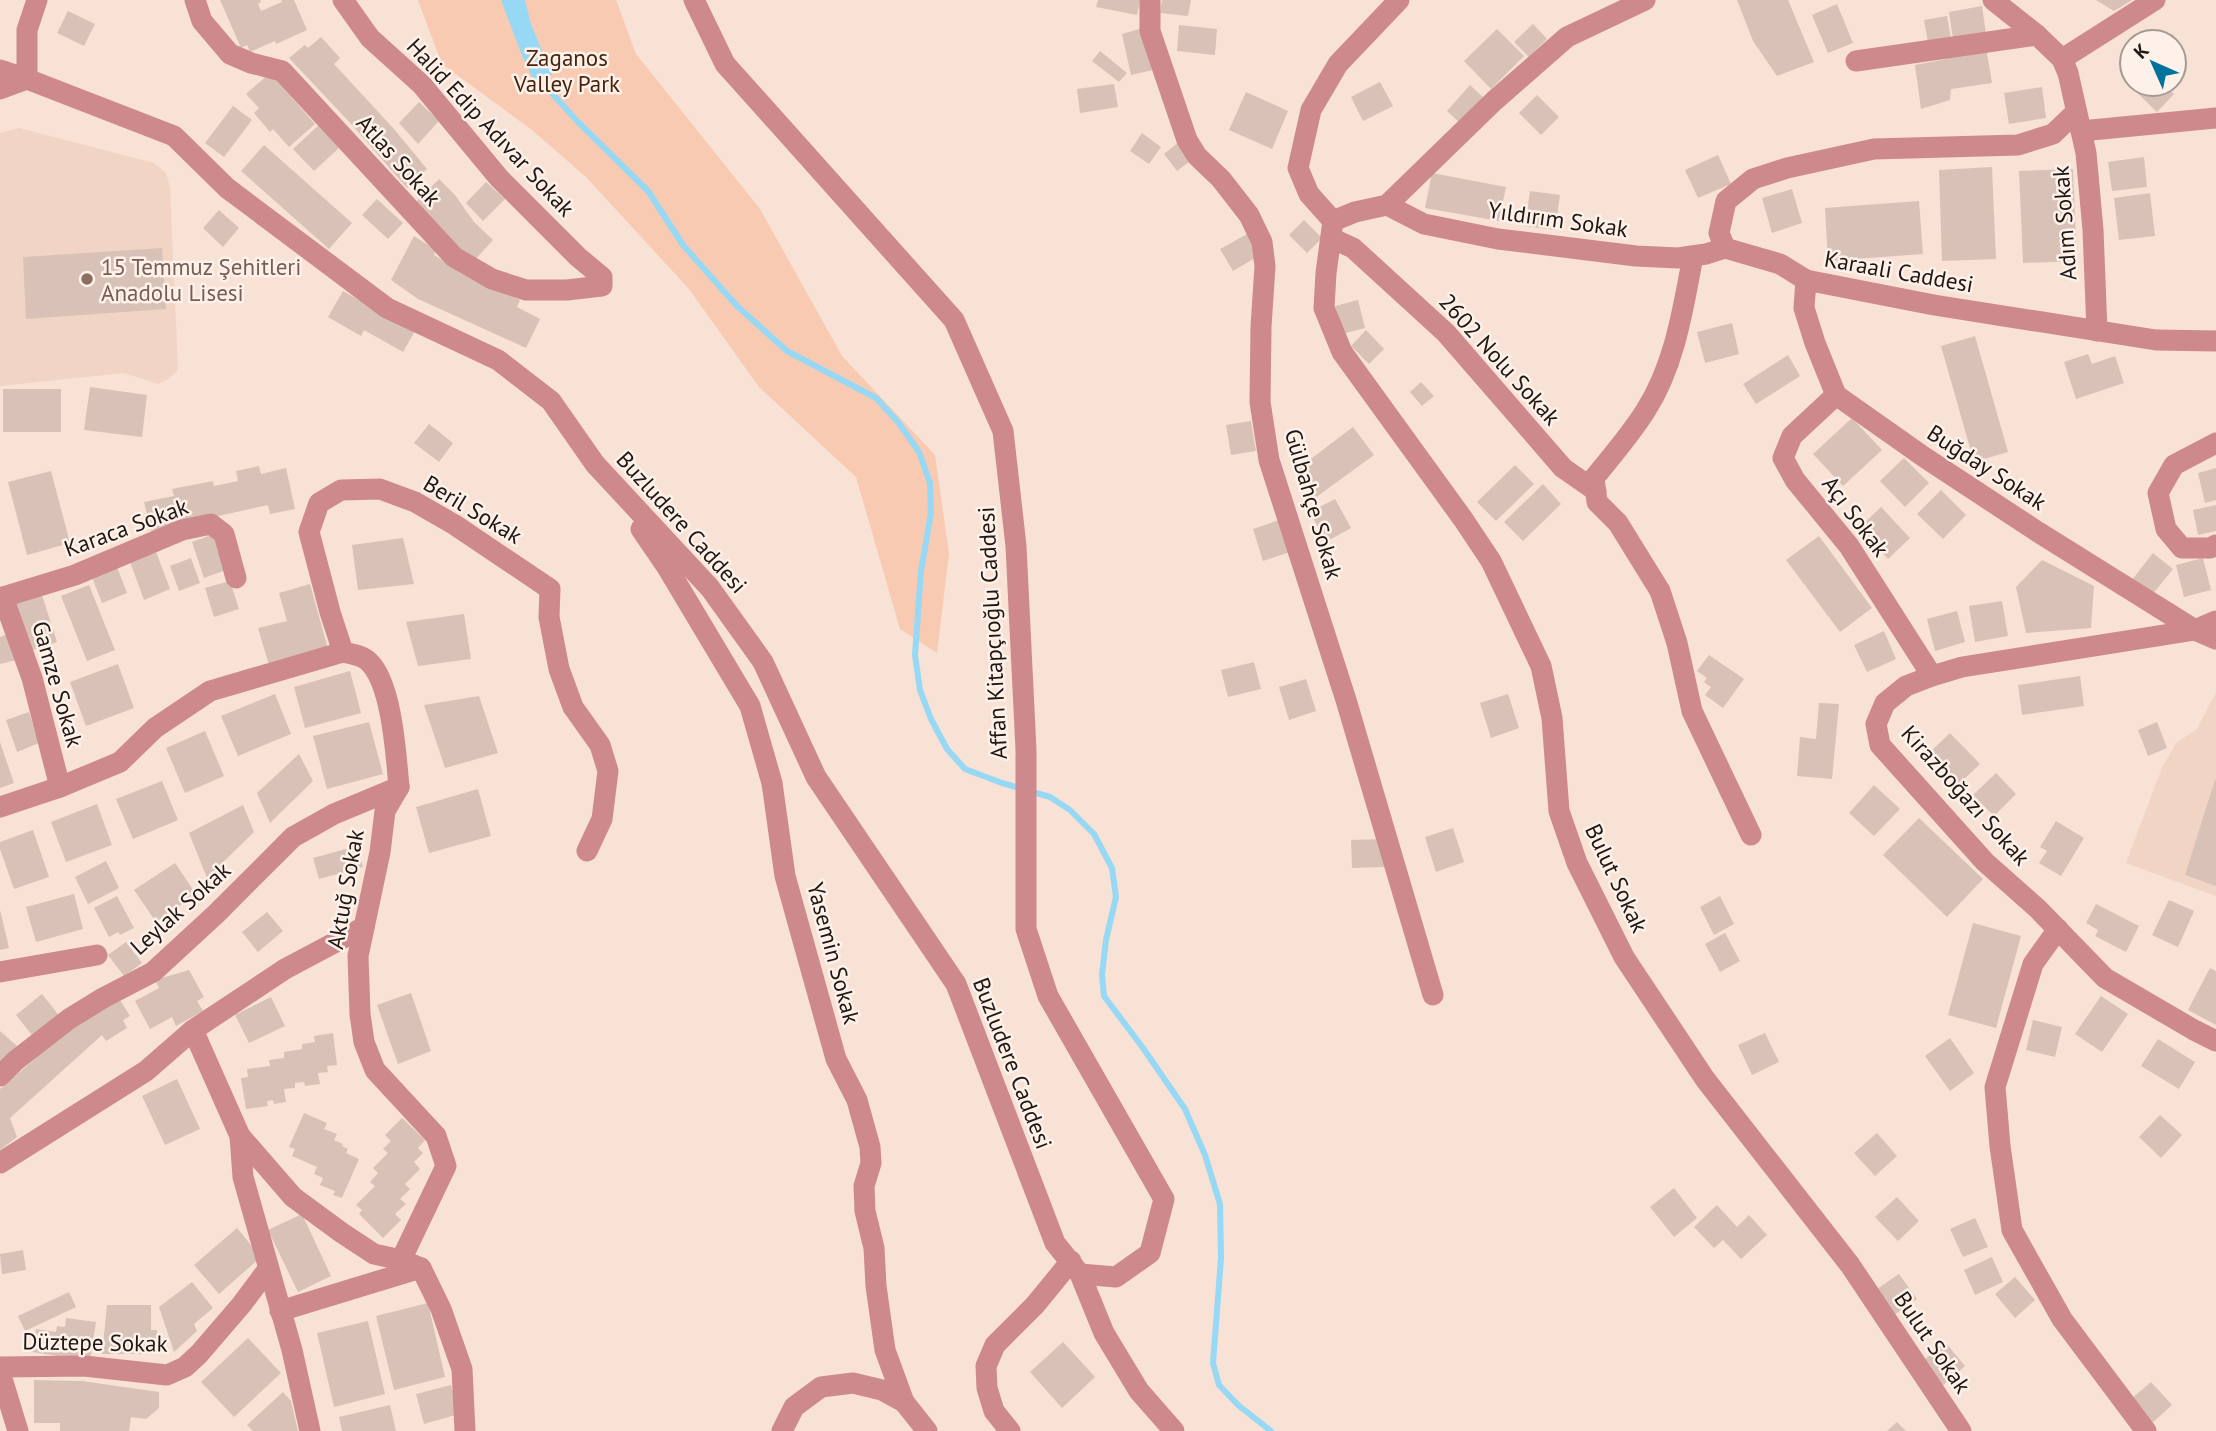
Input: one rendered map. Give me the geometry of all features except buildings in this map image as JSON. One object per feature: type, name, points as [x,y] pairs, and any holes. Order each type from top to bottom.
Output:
[{"type":"street","points":[[0,89],[27,79],[27,30],[37,0]]},
{"type":"street","name":"Atlas Sokak","points":[[195,0],[202,21],[230,54],[282,71],[454,257],[492,279],[526,290],[567,290],[602,286]]},
{"type":"street","name":"Halid Edip Adıvar Sokak","points":[[343,0],[370,38],[422,85],[499,178],[578,257],[602,277],[602,286]]},
{"type":"street","name":"Affan Kitapçıoğlu Caddesi","points":[[694,0],[725,64],[954,320],[1003,431],[1016,546],[1026,750],[1027,929],[1048,996],[1164,1199],[1150,1253],[1116,1277],[1075,1268]]},
{"type":"street","name":"Gülbahçe Sokak","points":[[1150,0],[1150,31],[1187,140],[1197,156],[1221,179],[1248,215],[1262,242],[1265,266],[1260,402],[1269,460],[1346,700],[1433,995]]},
{"type":"street","points":[[1399,0],[1338,64],[1311,110],[1298,168],[1309,194],[1332,229],[1355,212],[1387,205],[1493,101],[1567,37],[1645,0]]},
{"type":"street","points":[[1993,0],[2062,59],[2068,73],[2078,122]]},
{"type":"street","points":[[2062,59],[2155,0]]},
{"type":"street","points":[[1856,61],[2037,35]]},
{"type":"street","name":"Buzludere Caddesi","points":[[0,70],[174,136],[227,188],[387,308],[498,360],[551,401],[596,464],[710,588],[763,662],[816,777],[956,984],[1055,1243],[1075,1268],[1104,1333],[1139,1391],[1174,1431]]},
{"type":"street","points":[[1725,248],[1719,233],[1726,201],[1753,178],[1787,168],[1874,149],[2018,145],[2053,134],[2078,122],[2216,118]]},
{"type":"street","name":"Adım Sokak","points":[[2078,122],[2086,153],[2098,331]]},
{"type":"street","name":"Yıldırım Sokak","points":[[1387,205],[1424,224],[1498,239],[1636,256],[1678,258],[1725,248]]},
{"type":"street","name":"2602 Nolu Sokak","points":[[1332,229],[1446,333],[1563,468],[1596,491]]},
{"type":"street","name":"Bulut Sokak","points":[[1332,229],[1324,309],[1342,352],[1491,561],[1541,666],[1552,719],[1559,811],[1577,863],[1624,957],[1705,1079],[1850,1265],[1961,1431]]},
{"type":"street","name":"Karaali Caddesi","points":[[1725,248],[1780,264],[1807,280],[1934,305],[2156,340],[2216,341]]},
{"type":"street","points":[[1693,256],[1679,332],[1660,384],[1646,410],[1594,478],[1597,502],[1618,523],[1660,591],[1677,643],[1692,711],[1751,835]]},
{"type":"street","points":[[1807,280],[1804,308],[1836,395]]},
{"type":"street","name":"Buğday Sokak","points":[[1836,395],[1924,457],[2027,524],[2195,630],[2216,639]]},
{"type":"street","name":"Açı Sokak","points":[[1836,395],[1792,436],[1783,458],[1795,480],[1849,546],[1931,676]]},
{"type":"street","points":[[2216,443],[2174,465],[2158,493],[2166,529],[2182,548],[2210,548],[2216,545]]},
{"type":"street","name":"Beril Sokak","points":[[343,652],[309,533],[319,503],[341,490],[380,489],[415,502],[455,525],[550,589],[549,617],[559,670],[573,707],[600,745],[608,771],[602,819],[587,851]]},
{"type":"street","name":"Yasemin Sokak","points":[[633,504],[641,530],[667,567],[750,706],[772,783],[789,889],[836,1059],[857,1100],[870,1147],[871,1163],[864,1186],[865,1211],[874,1248],[885,1350],[904,1402],[927,1431]]},
{"type":"street","name":"Karaca Sokak","points":[[2,597],[75,575],[182,530],[211,524],[224,534],[236,578]]},
{"type":"street","name":"Gamze Sokak","points":[[2,597],[32,678],[60,787]]},
{"type":"street","name":"Kirazboğazı Sokak","points":[[2216,621],[2195,630],[1962,667],[1931,676],[1906,686],[1885,704],[1876,724],[1880,745],[1985,862],[2058,929],[2105,978],[2216,1041]]},
{"type":"street","points":[[0,807],[60,787],[120,762],[155,728],[210,691],[343,652],[366,658],[380,675],[392,727],[399,787]]},
{"type":"street","name":"Aktuğ Sokak","points":[[399,787],[385,811],[380,852],[358,956],[360,1014],[364,1042],[375,1070],[436,1136],[446,1166],[401,1260]]},
{"type":"street","name":"Leylak Sokak","points":[[0,1076],[15,1061],[69,1020],[103,998],[153,972],[216,914],[293,836],[334,814],[399,787]]},
{"type":"street","points":[[0,1163],[146,1071],[193,1030],[285,969],[364,927]]},
{"type":"street","points":[[2058,929],[2033,964],[1995,1087],[2012,1230],[2062,1319],[2146,1431]]},
{"type":"street","points":[[0,972],[97,955]]},
{"type":"street","points":[[193,1030],[240,1136],[293,1197],[374,1254],[421,1268],[441,1309],[462,1369],[465,1431]]},
{"type":"street","points":[[240,1136],[243,1177],[292,1350],[310,1431]]},
{"type":"street","points":[[280,1311],[421,1268]]},
{"type":"street","points":[[1010,1431],[994,1412],[987,1388],[986,1366],[995,1345],[1075,1268]]},
{"type":"street","name":"Düztepe Sokak","points":[[0,1370],[84,1366],[167,1375],[185,1367],[199,1354],[268,1269]]},
{"type":"street","points":[[0,1370],[18,1431]]},
{"type":"street","points":[[782,1431],[794,1407],[821,1387],[853,1383],[881,1390],[904,1402]]},
{"type":"shaded area","name":"15 Temmuz Şehitleri Anadolu Lisesi","points":[[19,128],[154,163],[166,173],[170,188],[178,370],[168,379],[158,384],[124,373],[0,386],[0,133]]},
{"type":"shaded area","points":[[2216,692],[2216,896],[2126,863],[2162,768],[2176,743],[2197,729]]},
{"type":"green space","name":"Zaganos Valley Park","points":[[418,0],[616,0],[636,54],[760,209],[842,356],[935,455],[949,554],[937,653],[900,629],[856,477],[759,387],[689,289],[586,177],[532,130],[442,64]]},
{"type":"water","points":[[501,0],[525,0],[531,24],[552,75],[535,83]]},
{"type":"waterway","points":[[540,80],[648,191],[683,245],[737,306],[787,351],[876,398],[898,422],[919,452],[930,483],[931,513],[921,571],[915,655],[920,690],[947,749],[965,769],[1050,797],[1070,810],[1094,834],[1112,868],[1116,897],[1106,940],[1102,975],[1104,996],[1185,1109],[1205,1155],[1220,1204],[1221,1258],[1213,1363],[1219,1385],[1238,1405],[1271,1431]]},
{"type":"place","name":"15 Temmuz Şehitleri Anadolu Lisesi","points":[[87,279]]}]
